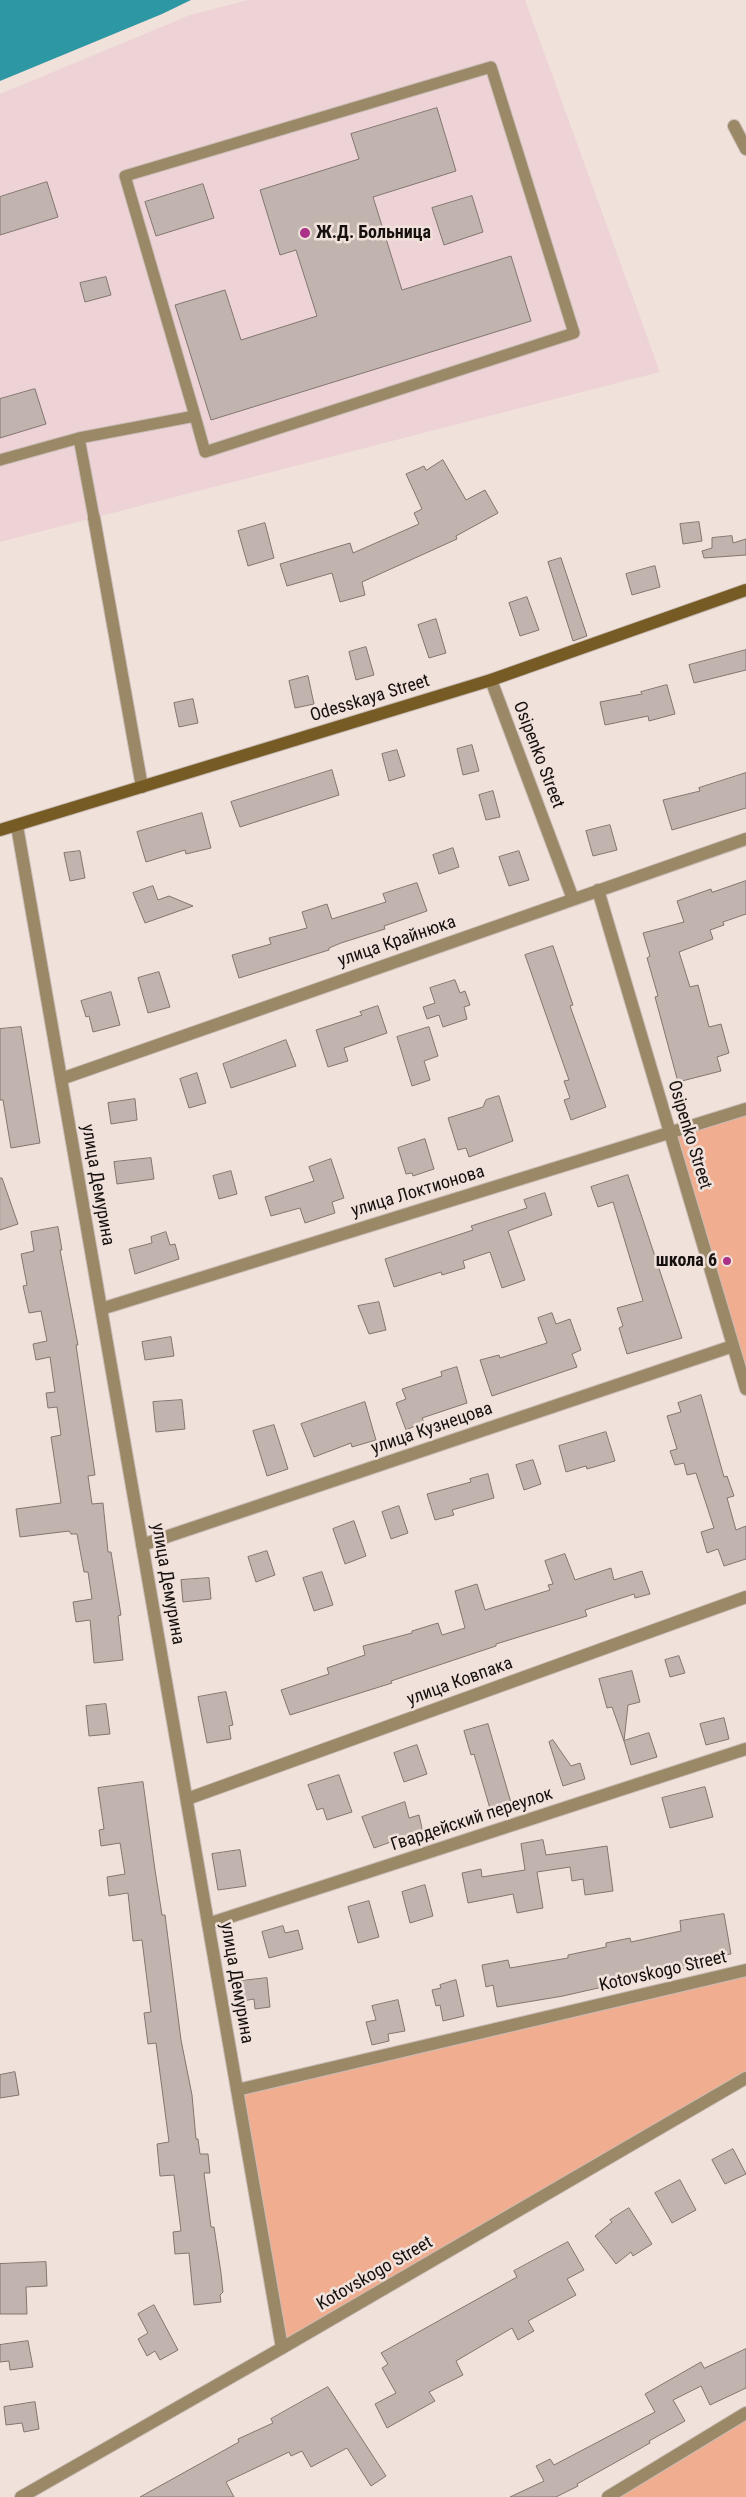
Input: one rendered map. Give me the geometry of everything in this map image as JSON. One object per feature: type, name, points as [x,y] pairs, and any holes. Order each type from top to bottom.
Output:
[{"type":"main road","name":"Odesskaya Street","points":[[0,830],[491,680],[746,590]]},
{"type":"street","points":[[734,126],[746,149]]},
{"type":"street","points":[[94,518],[142,787]]},
{"type":"street","name":"Osipenko Street","points":[[491,680],[573,899]]},
{"type":"street","name":"улица Демурина","points":[[17,826],[282,2348]]},
{"type":"street","name":"улица Крайнюка","points":[[61,1079],[746,839]]},
{"type":"street","name":"Osipenko Street","points":[[598,890],[746,1389]]},
{"type":"street","name":"улица Локтионова","points":[[101,1309],[746,1109]]},
{"type":"street","name":"улица Кузнецова","points":[[142,1545],[733,1346]]},
{"type":"street","name":"улица Ковпака","points":[[187,1799],[746,1597]]},
{"type":"street","name":"Гвардейский переулок","points":[[208,1924],[746,1749]]},
{"type":"street","name":"Kotovskogo Street","points":[[237,2090],[746,1970]]},
{"type":"street","name":"Kotovskogo Street","points":[[21,2497],[282,2348],[746,2078]]},
{"type":"street","points":[[608,2497],[746,2414]]},
{"type":"lane","points":[[491,66],[574,333],[205,452],[194,416],[125,176],[491,66]]},
{"type":"lane","points":[[0,460],[79,438],[194,416]]},
{"type":"lane","points":[[79,438],[94,518]]},
{"type":"shaded area","name":"Ж.Д. Больница","points":[[248,0],[525,0],[660,372],[0,542],[0,94],[190,15]]},
{"type":"shaded area","name":"школа 6","points":[[746,1109],[746,1388],[670,1133]]},
{"type":"shaded area","points":[[746,1970],[746,2078],[282,2348],[237,2090]]},
{"type":"shaded area","points":[[746,2414],[746,2497],[608,2497]]},
{"type":"water","points":[[0,0],[191,0],[162,14],[0,81]]},
{"type":"building","points":[[437,108],[456,171],[373,197],[402,290],[511,256],[531,321],[211,420],[175,305],[225,290],[241,340],[317,316],[296,250],[280,255],[260,190],[359,159],[351,134]]},
{"type":"building","points":[[47,182],[58,217],[0,235],[0,197]]},
{"type":"building","points":[[203,184],[214,218],[156,236],[145,202]]},
{"type":"building","points":[[472,196],[483,232],[444,245],[432,208]]},
{"type":"building","points":[[106,277],[111,295],[85,302],[80,283]]},
{"type":"building","points":[[35,389],[46,424],[0,438],[0,399]]},
{"type":"building","points":[[443,460],[466,500],[485,490],[498,513],[456,536],[457,539],[362,582],[365,595],[340,602],[332,573],[287,586],[280,564],[350,543],[353,553],[419,524],[414,513],[422,509],[406,474],[424,466],[426,470]]},
{"type":"building","points":[[699,522],[702,541],[683,544],[680,524]]},
{"type":"building","points":[[265,523],[274,558],[248,566],[238,531]]},
{"type":"building","points":[[732,536],[733,543],[746,539],[746,555],[704,558],[702,551],[712,548],[712,538]]},
{"type":"building","points":[[561,558],[587,636],[573,641],[548,562]]},
{"type":"building","points":[[655,566],[660,587],[632,595],[626,574]]},
{"type":"building","points":[[527,597],[539,630],[520,636],[509,603]]},
{"type":"building","points":[[436,619],[446,653],[429,658],[418,625]]},
{"type":"building","points":[[366,647],[374,675],[356,680],[349,652]]},
{"type":"building","points":[[746,650],[746,670],[694,683],[689,665]]},
{"type":"building","points":[[308,676],[314,704],[295,708],[289,681]]},
{"type":"building","points":[[667,685],[675,714],[649,721],[648,716],[605,725],[600,702],[642,694],[641,692]]},
{"type":"building","points":[[193,699],[198,723],[179,727],[174,703]]},
{"type":"building","points":[[472,745],[479,771],[463,775],[457,749]]},
{"type":"building","points":[[397,750],[405,776],[389,781],[382,754]]},
{"type":"building","points":[[332,770],[339,795],[240,827],[231,802]]},
{"type":"building","points":[[746,773],[746,808],[672,830],[663,800],[700,791],[699,788]]},
{"type":"building","points":[[493,791],[500,817],[486,820],[479,795]]},
{"type":"building","points":[[202,813],[211,848],[186,854],[185,850],[146,862],[137,832]]},
{"type":"building","points":[[610,825],[617,850],[593,856],[586,831]]},
{"type":"building","points":[[453,848],[459,867],[439,874],[433,855]]},
{"type":"building","points":[[80,851],[85,878],[70,881],[64,853]]},
{"type":"building","points":[[519,851],[529,880],[509,886],[499,857]]},
{"type":"building","points":[[746,881],[746,914],[723,922],[724,925],[710,930],[713,939],[679,952],[690,987],[698,985],[709,1027],[721,1024],[729,1053],[717,1057],[721,1071],[678,1082],[655,997],[658,996],[647,958],[650,956],[643,933],[684,922],[677,901],[711,889],[712,892]]},
{"type":"building","points":[[417,883],[427,911],[384,926],[385,929],[341,943],[329,948],[329,950],[239,978],[232,955],[271,944],[269,938],[307,928],[302,912],[327,904],[332,919],[386,902],[383,894]]},
{"type":"building","points":[[153,886],[158,900],[169,896],[193,906],[145,923],[133,893]]},
{"type":"building","points":[[553,946],[573,1005],[570,1006],[606,1107],[571,1120],[564,1100],[570,1098],[564,1081],[569,1080],[525,955]]},
{"type":"building","points":[[159,972],[170,1007],[148,1013],[138,978]]},
{"type":"building","points":[[455,980],[460,993],[465,991],[470,1005],[464,1007],[467,1019],[443,1027],[439,1015],[427,1019],[423,1007],[435,1003],[430,988]]},
{"type":"building","points":[[111,992],[120,1025],[93,1032],[89,1016],[86,1017],[81,1001]]},
{"type":"building","points":[[378,1006],[387,1033],[344,1048],[348,1061],[328,1067],[316,1030],[362,1015],[360,1012]]},
{"type":"building","points":[[21,1027],[40,1143],[11,1148],[3,1100],[0,1100],[0,1029]]},
{"type":"building","points":[[429,1027],[438,1056],[424,1061],[430,1080],[412,1086],[397,1037]]},
{"type":"building","points":[[286,1040],[296,1066],[231,1088],[223,1064]]},
{"type":"building","points":[[197,1073],[206,1103],[189,1108],[180,1079]]},
{"type":"building","points":[[499,1096],[513,1141],[469,1157],[466,1148],[458,1150],[448,1118],[483,1107],[486,1100]]},
{"type":"building","points":[[135,1099],[137,1120],[111,1124],[108,1103]]},
{"type":"building","points":[[425,1139],[434,1169],[413,1176],[412,1173],[406,1174],[398,1148]]},
{"type":"building","points":[[151,1158],[154,1179],[117,1184],[114,1162]]},
{"type":"building","points":[[331,1159],[344,1198],[332,1202],[335,1213],[305,1223],[300,1208],[271,1216],[265,1197],[314,1181],[309,1167]]},
{"type":"building","points":[[231,1171],[237,1194],[219,1199],[213,1176]]},
{"type":"building","points":[[628,1175],[682,1338],[627,1354],[619,1328],[623,1326],[617,1308],[643,1301],[613,1202],[598,1207],[591,1187]]},
{"type":"building","points":[[0,1178],[2,1178],[18,1224],[0,1230]]},
{"type":"building","points":[[545,1193],[552,1215],[508,1231],[525,1280],[502,1288],[490,1252],[463,1261],[465,1268],[442,1275],[441,1272],[394,1287],[385,1259],[473,1230],[471,1226],[527,1208],[524,1200]]},
{"type":"building","points":[[58,1227],[62,1250],[60,1250],[78,1345],[76,1345],[95,1475],[88,1476],[92,1504],[103,1503],[108,1552],[111,1552],[121,1615],[118,1616],[123,1660],[94,1663],[90,1620],[76,1622],[73,1602],[92,1599],[88,1572],[84,1572],[77,1534],[71,1534],[69,1531],[20,1537],[16,1509],[61,1503],[51,1437],[61,1435],[57,1407],[48,1408],[46,1393],[55,1392],[50,1357],[36,1360],[33,1344],[47,1341],[41,1311],[29,1313],[23,1286],[27,1285],[21,1254],[34,1251],[31,1232]]},
{"type":"building","points":[[166,1232],[170,1245],[175,1244],[179,1259],[135,1274],[129,1249],[152,1243],[151,1237]]},
{"type":"building","points":[[379,1302],[386,1330],[369,1334],[358,1306]]},
{"type":"building","points":[[552,1313],[556,1324],[570,1319],[581,1350],[572,1354],[577,1367],[492,1396],[480,1360],[499,1355],[500,1358],[547,1343],[538,1318]]},
{"type":"building","points":[[171,1337],[174,1356],[145,1360],[142,1342]]},
{"type":"building","points":[[457,1367],[467,1403],[422,1418],[424,1422],[406,1430],[396,1403],[406,1399],[402,1389],[442,1376],[441,1372]]},
{"type":"building","points":[[701,1395],[724,1477],[727,1476],[734,1496],[727,1498],[736,1530],[746,1526],[746,1559],[724,1566],[718,1549],[707,1553],[701,1532],[714,1528],[696,1473],[687,1475],[684,1463],[675,1465],[670,1451],[677,1449],[667,1416],[681,1412],[678,1403]]},
{"type":"building","points":[[182,1400],[185,1429],[156,1432],[153,1402]]},
{"type":"building","points":[[365,1402],[376,1440],[352,1447],[351,1443],[314,1457],[301,1424]]},
{"type":"building","points":[[274,1425],[288,1469],[267,1476],[253,1431]]},
{"type":"building","points":[[606,1432],[615,1461],[587,1469],[586,1466],[566,1472],[559,1446]]},
{"type":"building","points":[[533,1460],[541,1484],[524,1490],[516,1465]]},
{"type":"building","points":[[488,1474],[494,1498],[452,1510],[454,1515],[435,1520],[427,1494],[471,1482],[470,1479]]},
{"type":"building","points":[[399,1506],[408,1533],[391,1539],[382,1512]]},
{"type":"building","points":[[354,1521],[366,1556],[345,1564],[333,1529]]},
{"type":"building","points":[[267,1551],[275,1575],[256,1582],[248,1557]]},
{"type":"building","points":[[565,1554],[575,1580],[611,1568],[614,1580],[642,1571],[650,1594],[635,1598],[634,1594],[585,1610],[587,1616],[496,1644],[496,1646],[391,1681],[392,1683],[290,1715],[281,1690],[329,1674],[327,1668],[365,1655],[363,1646],[412,1633],[412,1631],[438,1623],[442,1635],[465,1628],[455,1591],[477,1584],[485,1610],[550,1590],[548,1585],[553,1584],[545,1561]]},
{"type":"building","points":[[322,1572],[333,1605],[314,1611],[303,1578]]},
{"type":"building","points":[[209,1578],[211,1599],[183,1602],[181,1580]]},
{"type":"building","points":[[679,1656],[685,1673],[670,1677],[665,1660]]},
{"type":"building","points":[[632,1671],[640,1702],[628,1705],[624,1741],[612,1707],[607,1708],[599,1679]]},
{"type":"building","points":[[226,1692],[233,1725],[229,1726],[231,1739],[207,1743],[198,1697]]},
{"type":"building","points":[[106,1704],[110,1734],[89,1736],[86,1706]]},
{"type":"building","points":[[724,1718],[729,1739],[706,1745],[700,1724]]},
{"type":"building","points":[[488,1724],[512,1806],[491,1812],[474,1754],[471,1755],[464,1731]]},
{"type":"building","points":[[649,1733],[657,1757],[631,1765],[624,1741]]},
{"type":"building","points":[[553,1740],[571,1766],[580,1763],[585,1779],[563,1786],[549,1742]]},
{"type":"building","points":[[417,1745],[427,1774],[404,1782],[394,1753]]},
{"type":"building","points":[[339,1775],[352,1812],[327,1820],[323,1808],[317,1810],[308,1785]]},
{"type":"building","points":[[143,1782],[162,1915],[165,1915],[181,2040],[192,2095],[196,2139],[198,2139],[200,2154],[208,2154],[210,2173],[204,2173],[211,2227],[214,2227],[221,2273],[223,2292],[220,2295],[221,2302],[194,2305],[189,2253],[175,2254],[173,2232],[181,2231],[174,2175],[160,2176],[157,2144],[169,2142],[156,2043],[148,2044],[144,2013],[151,2012],[142,1940],[133,1941],[128,1893],[109,1896],[107,1877],[125,1874],[120,1843],[101,1846],[99,1830],[104,1829],[98,1788]]},
{"type":"building","points":[[705,1787],[713,1817],[670,1828],[662,1798]]},
{"type":"building","points":[[405,1802],[409,1818],[419,1815],[424,1837],[403,1842],[402,1838],[374,1848],[362,1817]]},
{"type":"building","points":[[543,1840],[546,1855],[607,1846],[613,1891],[585,1895],[583,1879],[572,1881],[570,1867],[537,1872],[543,1908],[517,1913],[513,1894],[468,1903],[462,1873],[481,1869],[482,1877],[525,1870],[521,1844]]},
{"type":"building","points":[[240,1850],[246,1886],[218,1890],[212,1854]]},
{"type":"building","points":[[425,1885],[433,1916],[410,1923],[402,1892]]},
{"type":"building","points":[[369,1901],[379,1937],[358,1943],[348,1907]]},
{"type":"building","points":[[724,1914],[731,1954],[684,1961],[686,1968],[563,1996],[497,2007],[493,1985],[486,1987],[482,1965],[508,1960],[510,1968],[568,1958],[568,1955],[606,1947],[606,1943],[630,1938],[631,1942],[681,1931],[680,1921]]},
{"type":"building","points":[[283,1926],[285,1933],[298,1930],[303,1949],[269,1958],[262,1932]]},
{"type":"building","points":[[267,1978],[270,2007],[255,2009],[254,1999],[243,2001],[241,1981]]},
{"type":"building","points":[[456,1980],[464,2016],[443,2021],[440,2005],[436,2006],[432,1990],[441,1988],[440,1985]]},
{"type":"building","points":[[398,2000],[405,2031],[388,2034],[389,2041],[372,2045],[366,2022],[376,2020],[372,2006]]},
{"type":"building","points":[[15,2072],[19,2095],[0,2098],[0,2075]]},
{"type":"building","points":[[733,2149],[746,2174],[725,2184],[712,2160]]},
{"type":"building","points":[[680,2180],[696,2210],[672,2223],[655,2193]]},
{"type":"building","points":[[629,2208],[652,2244],[633,2256],[631,2252],[616,2264],[595,2236],[612,2222],[610,2220]]},
{"type":"building","points":[[568,2242],[584,2270],[567,2279],[576,2295],[528,2321],[534,2331],[518,2340],[512,2328],[456,2361],[463,2375],[429,2392],[435,2401],[387,2428],[375,2404],[396,2393],[382,2368],[388,2364],[381,2353],[517,2277],[514,2271]]},
{"type":"building","points":[[46,2262],[47,2286],[26,2287],[27,2314],[0,2314],[0,2264]]},
{"type":"building","points":[[154,2305],[178,2350],[160,2360],[155,2351],[147,2356],[138,2339],[148,2333],[138,2314]]},
{"type":"building","points":[[28,2341],[33,2367],[10,2370],[9,2361],[0,2362],[0,2345]]},
{"type":"building","points":[[746,2349],[746,2388],[710,2405],[701,2386],[673,2400],[685,2421],[577,2484],[578,2486],[556,2497],[510,2497],[544,2481],[536,2466],[550,2459],[554,2465],[655,2412],[645,2394],[701,2362],[704,2368]]},
{"type":"building","points":[[328,2387],[386,2476],[371,2486],[347,2448],[311,2467],[302,2451],[291,2456],[289,2452],[226,2482],[234,2497],[140,2497],[239,2442],[238,2439],[273,2423],[271,2419]]},
{"type":"building","points":[[35,2402],[39,2429],[24,2432],[22,2423],[6,2425],[4,2407]]},
{"type":"place","name":"Ж.Д. Больница","points":[[305,233]]},
{"type":"place","name":"школа 6","points":[[727,1261]]}]
